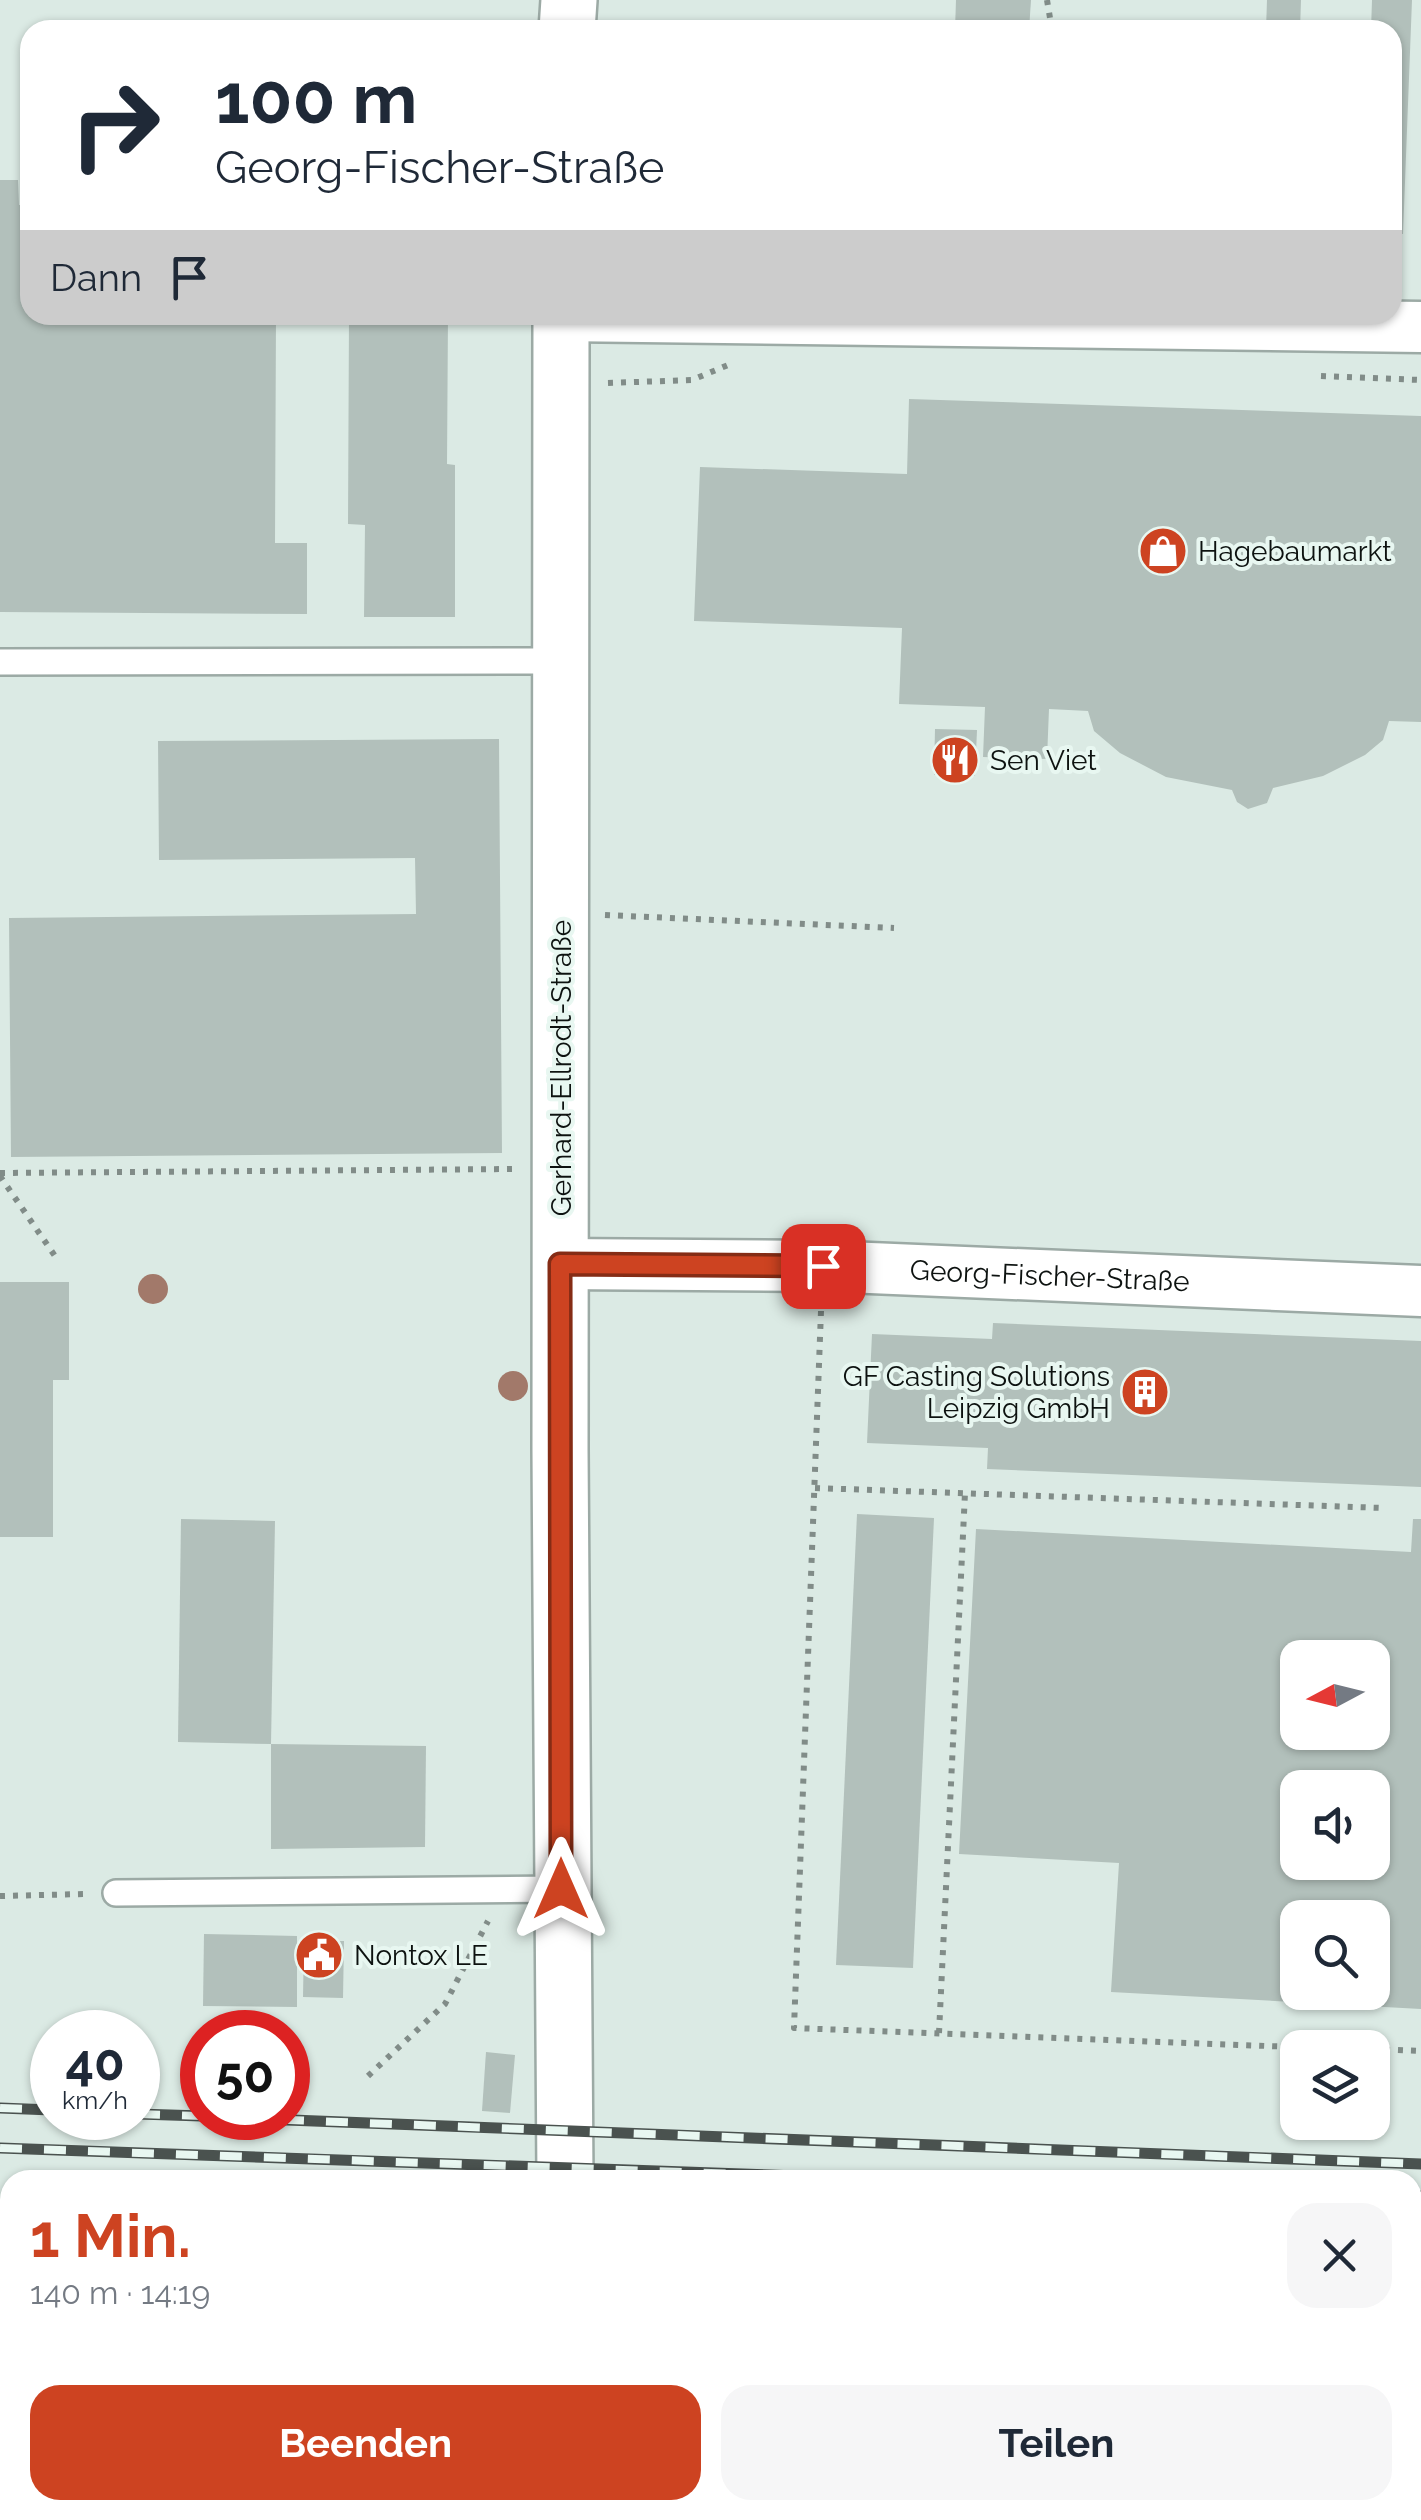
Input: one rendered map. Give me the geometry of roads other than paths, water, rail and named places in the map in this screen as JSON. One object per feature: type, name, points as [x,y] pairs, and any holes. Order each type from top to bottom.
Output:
[{"type":"main road","name":"Gerhard-Ellrodt-Straße","points":[[561,325],[561,1889],[565,2170]]},
{"type":"street","points":[[1265,325],[1421,327]]},
{"type":"street","name":"Georg-Fischer-Straße","points":[[560,1264],[823,1266],[1421,1291]]},
{"type":"lane","points":[[0,662],[564,661]]},
{"type":"lane","points":[[116,1893],[561,1889]]},
{"type":"railway","points":[[0,2108],[30,2109]]},
{"type":"railway","points":[[160,2115],[180,2115]]},
{"type":"railway","points":[[310,2121],[1421,2164]]},
{"type":"railway","points":[[0,2148],[626,2170]]},
{"type":"place","name":"Hagebaumarkt","points":[[1163,551]]},
{"type":"place","name":"Sen Viet","points":[[955,760]]},
{"type":"place","name":"GF Casting Solutions Leipzig GmbH","points":[[1145,1392]]},
{"type":"place","name":"Nontox LE","points":[[319,1955]]}]
